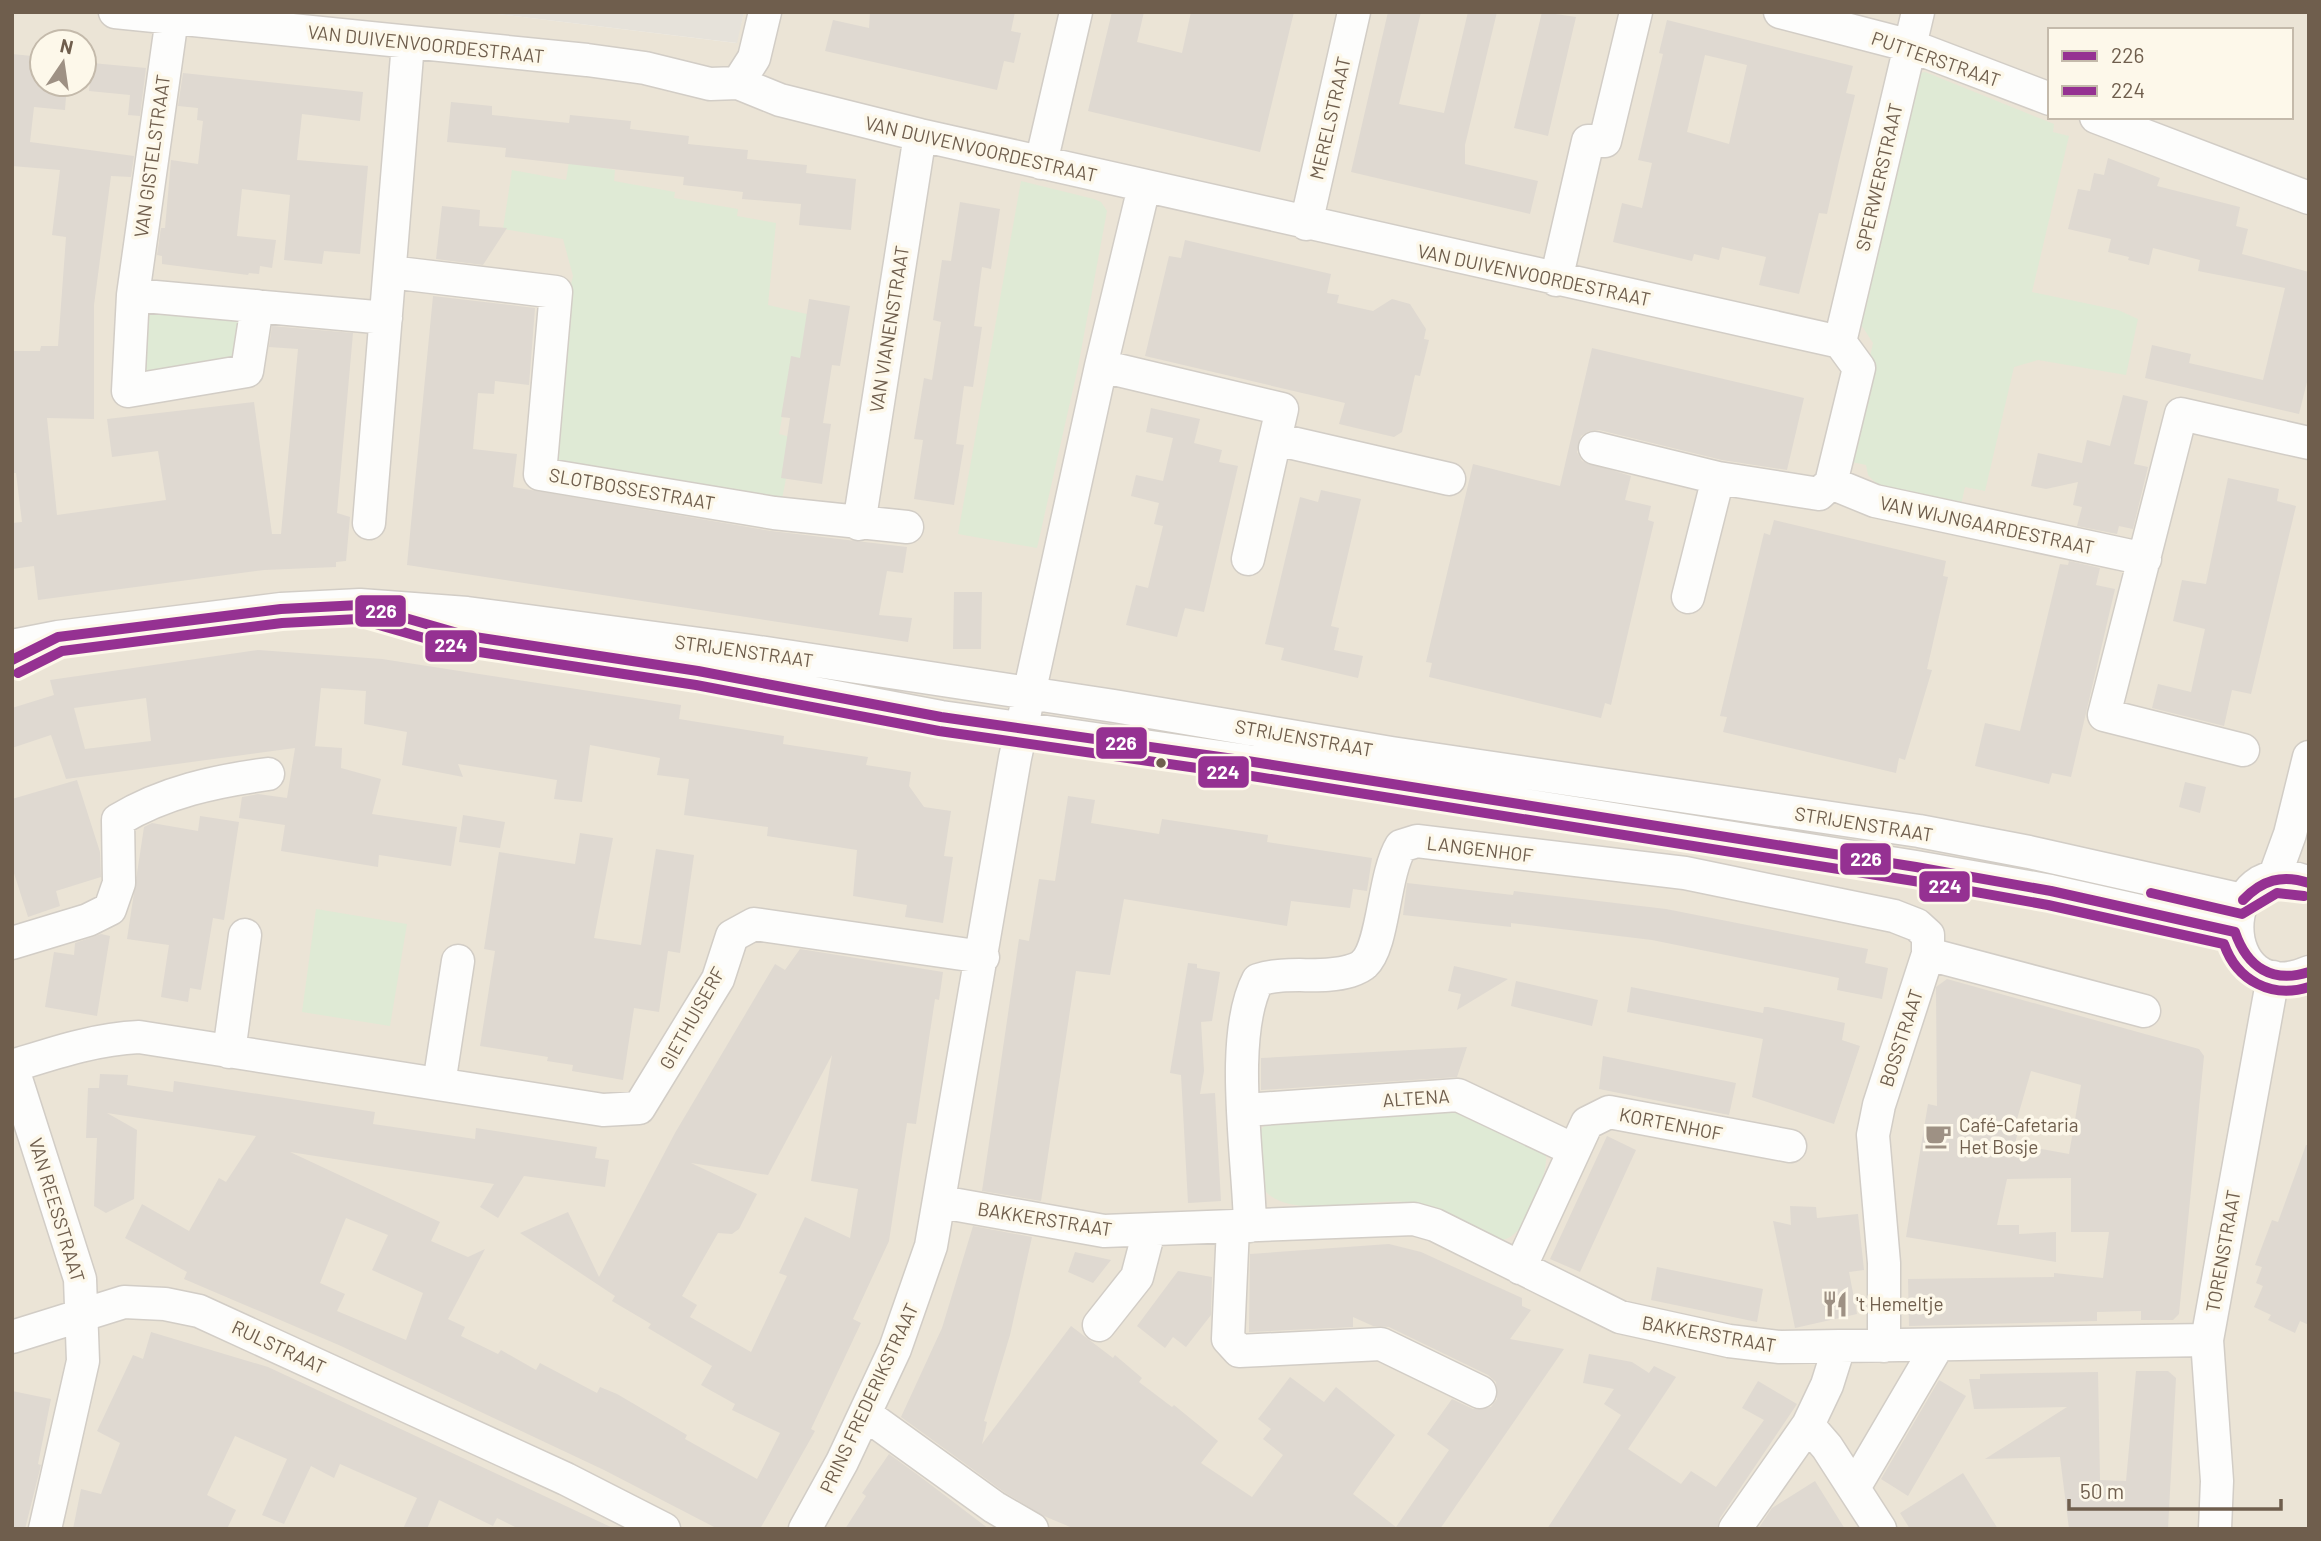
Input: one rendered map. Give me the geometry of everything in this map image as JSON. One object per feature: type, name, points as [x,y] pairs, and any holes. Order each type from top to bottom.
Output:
[{"type":"street","name":"VAN DUIVENVOORDESTRAAT","points":[[115,12],[172,18],[350,25],[408,43],[587,60],[645,68],[710,84],[738,83],[780,100],[920,135],[1840,342]]},
{"type":"street","points":[[738,83],[754,58],[765,12]]},
{"type":"street","points":[[1041,163],[1076,12]]},
{"type":"street","name":"MERELSTRAAT","points":[[1306,224],[1354,12]]},
{"type":"street","points":[[1556,279],[1588,141],[1605,141],[1636,12]]},
{"type":"street","name":"PUTTERSTRAAT","points":[[1780,12],[1911,46],[2048,98]]},
{"type":"street","name":"SPERWERSTRAAT","points":[[1840,342],[1918,12]]},
{"type":"street","name":"VAN GISTELSTRAAT","points":[[172,18],[133,295],[128,391],[247,371],[257,306]]},
{"type":"street","points":[[369,523],[408,43]]},
{"type":"street","points":[[2101,119],[2309,198]]},
{"type":"street","name":"VAN VIANENSTRAAT","points":[[859,524],[920,135]]},
{"type":"street","points":[[1028,693],[1144,187]]},
{"type":"street","name":"SLOTBOSSESTRAAT","points":[[390,272],[556,292],[540,474],[774,513],[859,524]]},
{"type":"street","points":[[133,295],[386,318]]},
{"type":"street","points":[[1595,449],[1718,478],[1819,494],[1831,483],[1859,368],[1840,342]]},
{"type":"street","points":[[1101,366],[1282,410],[1248,559]]},
{"type":"street","points":[[2243,750],[2104,715],[2181,414],[2309,443]]},
{"type":"street","points":[[1275,439],[1449,479]]},
{"type":"street","points":[[1688,597],[1718,478]]},
{"type":"street","name":"VAN WIJNGAARDESTRAAT","points":[[1831,483],[1875,501],[2145,559]]},
{"type":"street","points":[[859,524],[907,527]]},
{"type":"street","name":"STRIJENSTRAAT","points":[[360,605],[468,636],[698,671],[941,717],[1021,726],[1916,867],[2051,891],[2235,932]]},
{"type":"street","name":"STRIJENSTRAAT","points":[[12,646],[58,637],[281,609],[360,605],[548,624],[1028,693],[1391,753],[1919,831],[2029,852],[2243,900]]},
{"type":"street","name":"STRIJENSTRAAT","points":[[12,660],[58,637]]},
{"type":"street","name":"PRINS FREDERIKSTRAAT","points":[[805,1529],[865,1414],[921,1283],[941,1202],[1028,693]]},
{"type":"street","points":[[2274,878],[2290,834],[2309,757]]},
{"type":"street","points":[[12,943],[88,920],[110,909],[119,883],[118,820],[140,806],[215,781],[268,774]]},
{"type":"street","name":"LANGENHOF","points":[[1241,1226],[1245,1028],[1250,995],[1258,980],[1273,975],[1348,972],[1364,964],[1374,947],[1391,862],[1401,846],[1417,841],[1685,873],[1894,916],[1917,925],[1928,935],[1928,954]]},
{"type":"street","points":[[2309,883],[2290,877],[2274,878],[2252,891],[2243,900],[2236,916],[2235,932],[2239,947],[2247,960],[2259,971],[2287,978],[2309,972]]},
{"type":"street","name":"GIETHUISERF","points":[[12,1066],[62,1050],[113,1039],[139,1037],[603,1110],[639,1108],[718,979],[732,936],[754,925],[983,957]]},
{"type":"street","points":[[229,1052],[246,935]]},
{"type":"street","points":[[1928,954],[2144,1011]]},
{"type":"street","name":"BOSSTRAAT","points":[[1884,1346],[1884,1263],[1873,1135],[1879,1105],[1928,954]]},
{"type":"street","points":[[439,1084],[458,961]]},
{"type":"street","name":"TORENSTRAAT","points":[[2216,1529],[2217,1482],[2207,1340],[2273,976]]},
{"type":"street","name":"VAN REESSTRAAT","points":[[12,1066],[80,1279],[83,1314]]},
{"type":"street","name":"ALTENA","points":[[1245,1110],[1458,1095],[1574,1150]]},
{"type":"street","name":"KORTENHOF","points":[[1520,1268],[1587,1123],[1609,1112],[1790,1146]]},
{"type":"street","name":"BAKKERSTRAAT","points":[[941,1202],[1104,1231],[1414,1220],[1435,1225],[1594,1305],[1638,1322],[1729,1341],[1780,1348],[2207,1340]]},
{"type":"street","points":[[1241,1226],[1228,1339],[1238,1351],[1381,1344],[1480,1392]]},
{"type":"street","points":[[1099,1325],[1137,1277],[1149,1231]]},
{"type":"street","name":"RULSTRAAT","points":[[12,1337],[124,1302],[165,1304],[198,1311],[566,1479],[664,1529]]},
{"type":"street","points":[[45,1529],[83,1361],[83,1314]]},
{"type":"street","points":[[1854,1488],[1938,1345]]},
{"type":"street","points":[[1735,1529],[1808,1424],[1827,1385],[1839,1347]]},
{"type":"street","points":[[865,1414],[994,1507],[1032,1529]]},
{"type":"street","points":[[1808,1424],[1828,1447],[1880,1529]]},
{"type":"shaded area","points":[[12,12],[481,12],[736,43],[744,12],[2309,12],[2309,1529],[12,1529]]},
{"type":"shaded area","points":[[481,12],[744,12],[737,43]]},
{"type":"green space","points":[[1925,72],[2054,124],[2053,132],[2069,136],[2032,292],[2118,310],[2138,319],[2126,375],[2038,360],[2014,367],[1985,491],[1965,487],[1960,509],[1878,485],[1868,475],[1866,465],[1847,461],[1873,343],[1858,320],[1919,73]]},
{"type":"green space","points":[[569,162],[615,170],[614,181],[675,192],[674,198],[738,209],[737,216],[776,223],[768,305],[811,315],[800,370],[791,369],[779,434],[794,438],[781,504],[555,462],[563,317],[573,276],[563,239],[503,229],[512,170],[566,180]]},
{"type":"green space","points":[[1021,181],[1094,199],[1101,202],[1107,211],[1078,367],[1037,548],[958,534]]},
{"type":"green space","points":[[150,311],[245,320],[237,364],[148,372],[144,369]]},
{"type":"green space","points":[[316,909],[407,924],[390,1026],[302,1012]]},
{"type":"green space","points":[[1438,1108],[1468,1112],[1546,1154],[1543,1177],[1533,1206],[1518,1231],[1509,1238],[1499,1240],[1440,1212],[1416,1204],[1389,1202],[1332,1206],[1294,1205],[1278,1200],[1266,1192],[1262,1178],[1261,1129],[1272,1119]]},
{"type":"building","points":[[870,12],[1015,12],[1011,31],[1021,33],[1014,63],[1004,61],[997,90],[825,51],[833,20],[869,28]]},
{"type":"building","points":[[1112,12],[1144,12],[1137,42],[1182,53],[1191,12],[1294,12],[1260,152],[1088,111]]},
{"type":"building","points":[[1388,12],[1421,12],[1399,104],[1444,113],[1468,12],[1497,12],[1465,145],[1465,164],[1538,181],[1530,214],[1351,172]]},
{"type":"building","points":[[1542,12],[1576,17],[1548,136],[1514,128]]},
{"type":"building","points":[[1667,20],[1853,66],[1846,93],[1855,95],[1827,214],[1819,213],[1799,294],[1759,285],[1766,257],[1722,247],[1719,260],[1694,254],[1692,261],[1613,242],[1622,203],[1642,208],[1652,163],[1638,160],[1663,54],[1659,53]],"holes":[[[1705,55],[1747,65],[1729,144],[1687,132]]]},
{"type":"building","points":[[12,54],[28,56],[28,98],[66,98],[65,110],[34,107],[30,142],[134,156],[131,177],[111,176],[94,305],[94,419],[47,418],[57,515],[166,500],[158,451],[112,457],[107,419],[254,402],[272,534],[281,534],[298,349],[269,347],[272,326],[353,333],[337,513],[350,517],[346,561],[336,562],[336,567],[264,570],[38,600],[34,566],[12,569],[12,523],[22,522],[16,473],[12,473],[12,351],[40,351],[41,346],[58,346],[66,237],[52,235],[60,170],[12,166]]},
{"type":"building","points":[[98,64],[146,68],[140,116],[128,115],[130,95],[98,92]]},
{"type":"building","points":[[183,73],[363,92],[360,121],[302,114],[297,160],[368,166],[360,254],[324,251],[322,264],[284,260],[290,195],[242,189],[237,236],[276,240],[272,268],[260,266],[259,274],[248,275],[162,264],[162,256],[157,255],[161,228],[165,228],[171,160],[198,164],[203,121],[197,120],[198,108],[178,106]]},
{"type":"building","points":[[451,102],[492,106],[492,115],[569,123],[570,115],[631,121],[630,129],[689,136],[688,144],[748,150],[747,159],[807,165],[806,173],[856,179],[851,230],[799,225],[801,204],[742,199],[743,192],[683,185],[684,177],[505,157],[506,148],[447,142]]},
{"type":"building","points":[[2108,158],[2160,178],[2157,186],[2240,207],[2236,226],[2248,229],[2242,254],[2309,272],[2309,374],[2299,414],[2145,378],[2152,345],[2191,354],[2189,363],[2263,380],[2285,288],[2198,271],[2200,260],[2153,248],[2149,265],[2128,260],[2129,257],[2108,252],[2111,239],[2068,229],[2078,189],[2090,191],[2094,173],[2104,175]]},
{"type":"building","points":[[960,202],[1000,209],[991,269],[982,267],[974,326],[982,327],[973,387],[964,386],[956,444],[964,445],[954,505],[914,499],[923,440],[914,439],[924,378],[932,380],[941,322],[933,320],[942,260],[951,261]]},
{"type":"building","points":[[442,206],[480,210],[479,226],[507,228],[483,265],[436,259]]},
{"type":"building","points":[[1185,240],[1331,274],[1327,293],[1339,295],[1337,303],[1373,311],[1392,299],[1410,304],[1426,329],[1424,339],[1429,340],[1420,376],[1415,375],[1402,432],[1394,437],[1339,424],[1345,403],[1145,356],[1169,256],[1181,258]]},
{"type":"building","points":[[433,296],[535,308],[529,385],[495,381],[494,394],[478,393],[473,449],[517,454],[513,487],[771,531],[907,547],[903,573],[887,571],[879,615],[912,618],[908,642],[407,565]]},
{"type":"building","points":[[809,299],[850,306],[840,366],[832,365],[823,423],[831,424],[822,484],[781,478],[790,418],[781,417],[791,356],[800,358]]},
{"type":"building","points":[[1592,348],[1804,398],[1787,470],[1722,460],[1599,430],[1589,431],[1581,436],[1577,452],[1582,461],[1631,476],[1625,500],[1651,506],[1648,520],[1654,522],[1611,705],[1605,703],[1601,718],[1429,677],[1432,663],[1426,662],[1473,464],[1560,486]]},
{"type":"building","points":[[2123,395],[2148,401],[2134,464],[2148,467],[2133,529],[2119,526],[2117,534],[2077,526],[2082,507],[2073,505],[2078,482],[2046,489],[2031,486],[2038,453],[2082,463],[2087,440],[2110,446]]},
{"type":"building","points":[[1151,408],[1200,419],[1194,443],[1222,450],[1219,462],[1238,466],[1204,612],[1185,608],[1177,637],[1126,625],[1136,585],[1148,588],[1163,526],[1154,524],[1159,503],[1131,496],[1136,475],[1163,481],[1173,438],[1146,432]]},
{"type":"building","points":[[2228,478],[2279,489],[2277,501],[2296,506],[2251,694],[2232,690],[2224,726],[2152,708],[2158,684],[2191,692],[2205,629],[2173,621],[2182,580],[2206,584]]},
{"type":"building","points":[[1321,490],[1361,499],[1331,626],[1339,628],[1334,650],[1363,656],[1358,678],[1281,660],[1284,648],[1265,644],[1300,497],[1318,502]]},
{"type":"building","points":[[1774,520],[1946,561],[1943,576],[1948,577],[1927,669],[1932,670],[1905,760],[1899,758],[1896,773],[1723,732],[1727,717],[1720,716],[1764,533],[1770,535]]},
{"type":"building","points":[[2069,561],[2100,568],[2096,585],[2115,589],[2071,777],[2052,773],[2049,784],[1975,766],[1985,723],[2020,731],[2060,564],[2068,565]]},
{"type":"building","points":[[954,592],[982,592],[981,649],[953,649]]},
{"type":"building","points":[[258,650],[382,659],[681,705],[679,719],[784,736],[783,744],[868,757],[866,765],[911,772],[909,786],[924,807],[951,811],[944,856],[953,857],[943,923],[905,917],[907,905],[853,896],[857,850],[767,836],[768,827],[684,815],[689,779],[657,775],[660,758],[590,745],[582,802],[554,799],[557,780],[458,764],[463,777],[402,765],[407,732],[364,724],[366,691],[321,688],[315,746],[312,746],[342,748],[341,768],[381,779],[372,814],[457,827],[451,866],[379,855],[378,867],[281,851],[285,825],[239,818],[242,797],[258,794],[287,798],[295,748],[66,779],[51,735],[12,748],[12,708],[54,695],[50,680]],"holes":[[[146,698],[151,741],[85,749],[74,708]]]},
{"type":"building","points":[[77,780],[100,852],[101,877],[56,891],[60,906],[28,917],[12,867],[12,799]]},
{"type":"building","points":[[2185,782],[2206,787],[2200,813],[2179,807]]},
{"type":"building","points":[[1068,796],[1095,800],[1091,823],[1159,834],[1162,819],[1268,835],[1267,842],[1372,858],[1367,891],[1353,889],[1350,908],[1291,901],[1287,926],[1124,899],[1110,975],[1076,971],[1041,1201],[982,1191],[1019,939],[1029,941],[1039,879],[1055,881]]},
{"type":"building","points":[[463,815],[505,822],[500,848],[459,842]]},
{"type":"building","points":[[200,816],[239,822],[224,920],[213,918],[201,990],[190,988],[188,1002],[161,997],[169,945],[127,939],[144,827],[152,823],[198,831]]},
{"type":"building","points":[[580,833],[613,838],[594,938],[641,945],[656,849],[694,855],[680,953],[668,951],[659,1012],[634,1008],[623,1080],[572,1071],[573,1065],[547,1061],[548,1057],[480,1046],[495,951],[484,949],[499,852],[575,864]]},
{"type":"building","points":[[1407,883],[1513,895],[1514,891],[1666,909],[1868,949],[1865,963],[1888,968],[1882,999],[1837,990],[1839,978],[1652,940],[1511,923],[1511,927],[1403,915]]},
{"type":"building","points":[[101,934],[110,936],[97,1016],[45,1007],[54,952],[74,955],[75,943]]},
{"type":"building","points":[[800,949],[943,972],[939,1000],[935,999],[916,1124],[907,1123],[889,1241],[853,1319],[861,1323],[811,1429],[815,1431],[760,1529],[718,1529],[604,1470],[341,1346],[184,1279],[187,1272],[125,1238],[142,1204],[189,1231],[219,1178],[226,1182],[256,1136],[107,1113],[137,1130],[134,1199],[106,1213],[94,1206],[97,1138],[86,1138],[88,1088],[99,1088],[100,1074],[128,1075],[127,1085],[173,1092],[174,1081],[375,1112],[373,1124],[475,1139],[476,1128],[597,1147],[595,1158],[609,1160],[605,1187],[524,1176],[498,1218],[480,1207],[494,1184],[290,1152],[440,1222],[431,1241],[468,1257],[485,1249],[448,1319],[465,1327],[461,1336],[498,1354],[501,1350],[536,1370],[540,1363],[597,1393],[600,1387],[617,1394],[687,1435],[685,1439],[757,1479],[780,1433],[732,1410],[735,1404],[701,1385],[712,1366],[648,1328],[651,1324],[612,1301],[615,1296],[520,1233],[568,1212],[599,1277],[675,1133],[775,964],[785,970]],"holes":[[[832,1055],[811,1181],[858,1189],[850,1238],[805,1217],[779,1273],[787,1276],[751,1352],[690,1317],[697,1305],[682,1296],[718,1233],[732,1234],[739,1229],[757,1194],[691,1163],[768,1175]],[[346,1218],[388,1235],[372,1270],[423,1293],[406,1340],[337,1311],[345,1294],[320,1283]]]},
{"type":"building","points":[[1188,963],[1197,964],[1197,968],[1220,972],[1212,1021],[1201,1022],[1204,1071],[1200,1094],[1215,1093],[1221,1201],[1188,1203],[1181,1075],[1170,1073]]},
{"type":"building","points":[[1454,966],[1508,979],[1457,1010],[1461,994],[1448,991]]},
{"type":"building","points":[[1947,979],[2199,1049],[2204,1056],[2179,1314],[2173,1320],[2141,1320],[2141,1311],[2097,1312],[2097,1321],[1909,1326],[1908,1279],[2054,1277],[2054,1273],[2103,1278],[2109,1232],[2071,1232],[2071,1178],[2007,1179],[1997,1225],[2019,1225],[2019,1234],[2056,1232],[2056,1262],[1906,1237],[1928,1104],[1937,1106],[1936,987]],"holes":[[[2031,1071],[2081,1085],[2069,1154],[2015,1144],[2019,1127],[2015,1126]]]},
{"type":"building","points":[[1516,981],[1598,1000],[1592,1026],[1511,1006]]},
{"type":"building","points":[[1631,987],[1763,1013],[1764,1007],[1768,1007],[1845,1023],[1842,1040],[1860,1046],[1834,1124],[1752,1097],[1763,1039],[1627,1012]]},
{"type":"building","points":[[1467,1047],[1457,1077],[1261,1090],[1261,1058]]},
{"type":"building","points":[[1603,1056],[1736,1083],[1729,1115],[1599,1089]]},
{"type":"building","points":[[1607,1136],[1636,1150],[1580,1272],[1550,1259]]},
{"type":"building","points":[[2306,1145],[2309,1145],[2309,1325],[2300,1321],[2295,1333],[2268,1320],[2271,1315],[2254,1307],[2263,1286],[2256,1283],[2262,1267],[2255,1265],[2272,1220],[2278,1222]]},
{"type":"building","points":[[1790,1206],[1816,1207],[1817,1218],[1858,1214],[1864,1270],[1849,1272],[1857,1314],[1795,1328],[1773,1221],[1791,1225]]},
{"type":"building","points":[[973,1226],[1032,1237],[1010,1335],[984,1421],[987,1422],[982,1444],[1071,1326],[1113,1358],[1115,1355],[1142,1378],[1139,1382],[1172,1407],[1174,1405],[1218,1441],[1201,1463],[1252,1497],[1283,1455],[1263,1439],[1271,1429],[1258,1419],[1290,1377],[1324,1402],[1336,1387],[1395,1435],[1353,1494],[1396,1527],[1449,1450],[1427,1434],[1452,1399],[1473,1409],[1491,1407],[1497,1399],[1496,1382],[1488,1375],[1389,1327],[1373,1326],[1353,1317],[1353,1327],[1249,1332],[1250,1254],[1389,1244],[1421,1252],[1522,1298],[1522,1306],[1531,1310],[1510,1339],[1564,1349],[1440,1529],[1075,1529],[1044,1516],[1004,1492],[901,1417],[942,1328]]},
{"type":"building","points":[[1075,1252],[1111,1260],[1093,1283],[1068,1272]]},
{"type":"building","points":[[1657,1267],[1763,1289],[1757,1322],[1651,1300]]},
{"type":"building","points":[[1178,1271],[1212,1277],[1211,1315],[1186,1347],[1173,1337],[1165,1348],[1137,1326]]},
{"type":"building","points":[[151,1332],[268,1367],[615,1529],[519,1529],[497,1518],[493,1526],[439,1500],[427,1529],[403,1529],[417,1498],[340,1464],[334,1478],[311,1466],[284,1524],[262,1515],[287,1459],[235,1436],[207,1495],[236,1510],[227,1529],[73,1529],[81,1489],[101,1494],[120,1443],[97,1431],[133,1355],[143,1359]]},
{"type":"building","points":[[1589,1354],[1632,1362],[1649,1373],[1654,1366],[1676,1377],[1628,1449],[1681,1484],[1691,1471],[1716,1487],[1764,1420],[1742,1408],[1758,1381],[1797,1404],[1720,1518],[1717,1529],[1547,1529],[1621,1415],[1604,1404],[1614,1389],[1583,1383]]},
{"type":"building","points":[[2136,1371],[2168,1371],[2176,1378],[2168,1529],[2069,1529],[2060,1457],[1985,1459],[2067,1407],[1974,1409],[1969,1379],[1980,1379],[1980,1374],[2098,1372],[2100,1480],[2126,1481]]},
{"type":"building","points":[[1939,1380],[1966,1396],[1908,1496],[1881,1479]]},
{"type":"building","points":[[12,1391],[51,1399],[38,1464],[41,1465],[25,1529],[12,1529]]},
{"type":"building","points":[[889,1454],[989,1529],[845,1529],[866,1496],[862,1493]]},
{"type":"building","points":[[1963,1473],[1998,1529],[1910,1529],[1900,1513]]},
{"type":"building","points":[[1815,1481],[1845,1529],[1758,1529],[1772,1508]]},
{"type":"transit line","name":"226","points":[[12,660],[58,637],[281,609],[360,605],[468,636],[698,671],[941,717],[1241,760],[1916,867],[2051,891],[2235,932]]},
{"type":"transit line","name":"224","points":[[18,673],[62,651],[282,623],[358,619],[466,650],[696,685],[939,731],[1239,774],[1914,881],[2048,905],[2224,944],[2238,968],[2257,984],[2282,991],[2309,987]]},
{"type":"transit line","name":"226","points":[[2243,900],[2265,883],[2281,879],[2309,883]]},
{"type":"transit line","name":"224","points":[[2151,893],[2242,914],[2277,893],[2304,896]]},
{"type":"transit line","name":"226","points":[[2235,932],[2246,955],[2263,970],[2284,976],[2309,972]]},
{"type":"place","name":"Café-Cafetaria Het Bosje","points":[[1938,1136]]},
{"type":"place","name":"'t Hemeltje","points":[[1835,1304]]}]
